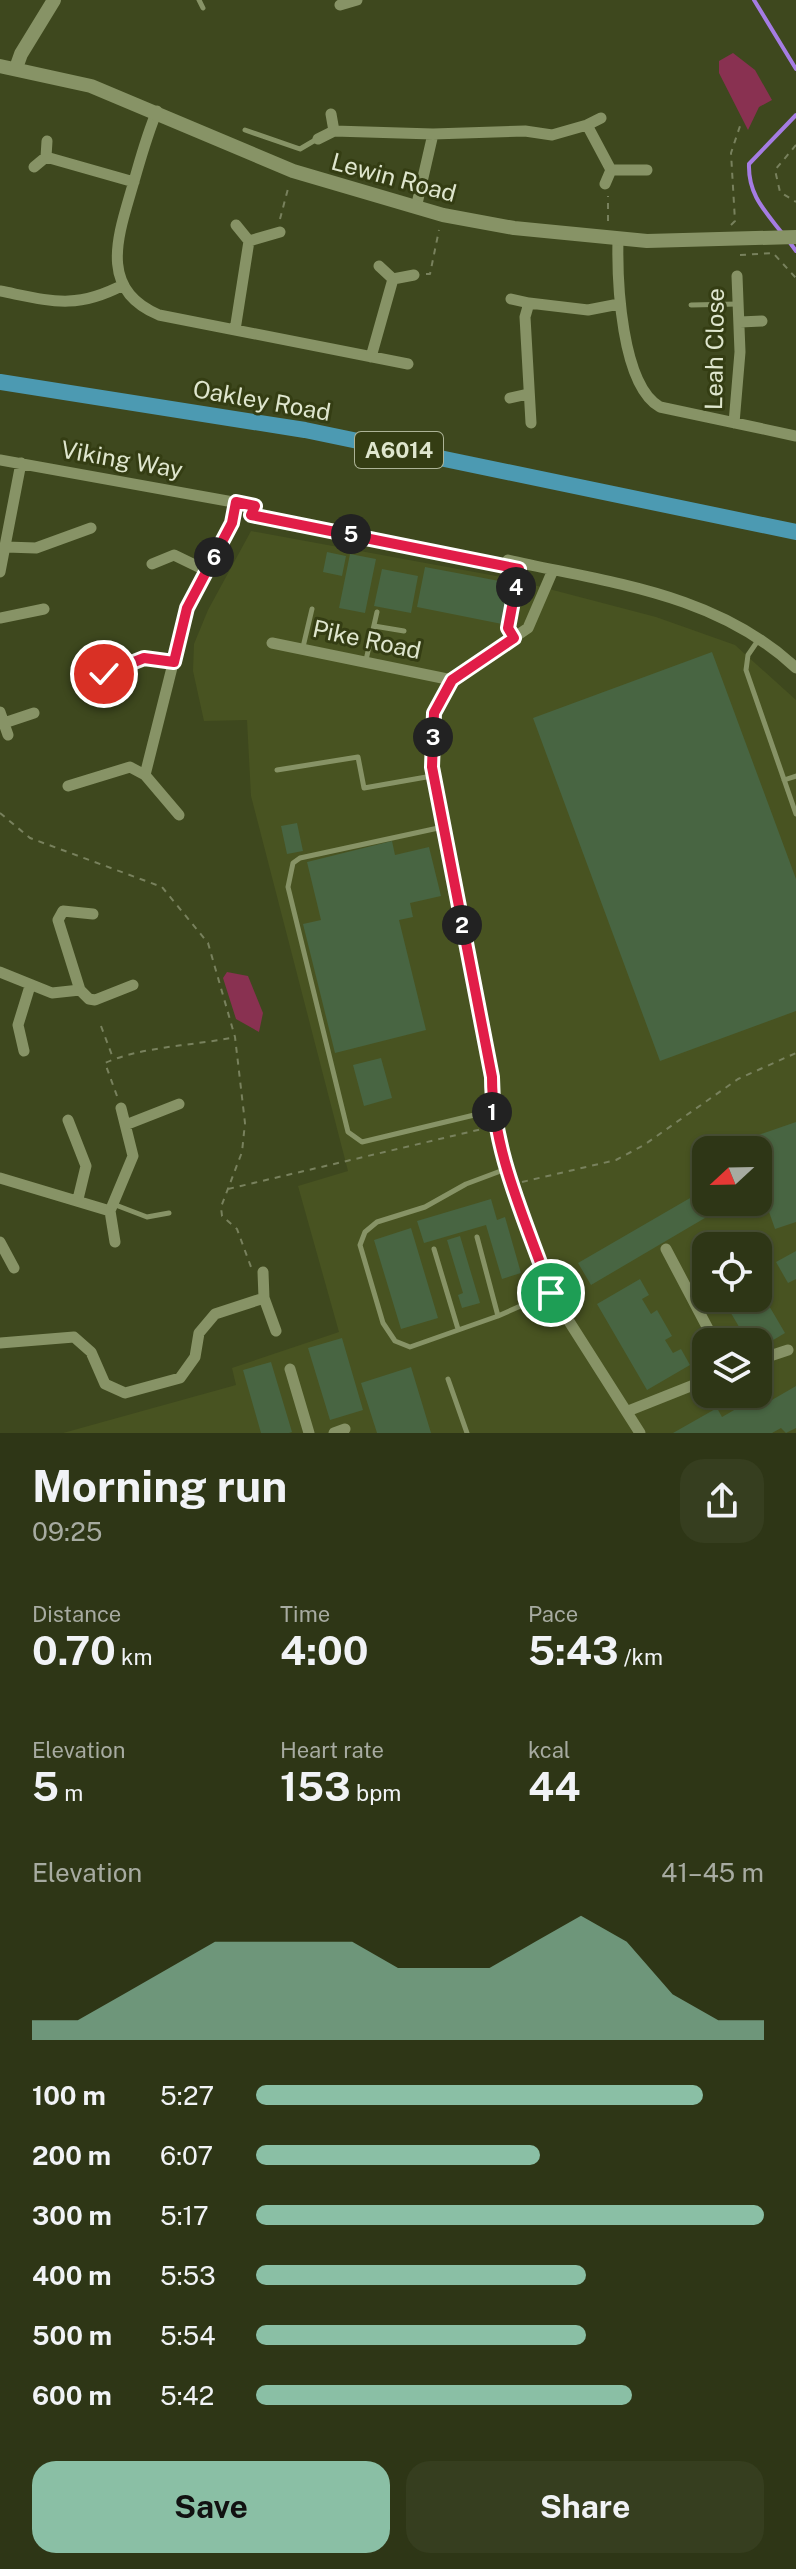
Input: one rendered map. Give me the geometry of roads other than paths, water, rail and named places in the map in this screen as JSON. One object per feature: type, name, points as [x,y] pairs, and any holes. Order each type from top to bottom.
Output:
[{"type":"main road","name":"Oakley Road","points":[[0,382],[305,430],[796,532]]},
{"type":"street","points":[[16,68],[21,54],[54,0]]},
{"type":"street","points":[[340,5],[357,0]]},
{"type":"street","name":"Lewin Road","points":[[0,66],[91,86],[157,111],[266,161],[416,208],[514,228],[618,239],[669,242],[796,237]]},
{"type":"street","points":[[157,111],[138,159],[117,240],[116,262],[123,285],[140,305],[159,315],[408,364]]},
{"type":"street","points":[[331,114],[334,131]]},
{"type":"street","points":[[318,139],[334,131],[433,134],[525,131],[552,135],[601,118]]},
{"type":"street","points":[[587,125],[611,170]]},
{"type":"street","points":[[416,208],[433,134]]},
{"type":"street","points":[[34,167],[46,157],[47,141]]},
{"type":"street","points":[[46,157],[134,182]]},
{"type":"street","points":[[611,170],[647,170]]},
{"type":"street","points":[[605,184],[611,170]]},
{"type":"street","points":[[235,330],[249,241],[236,225]]},
{"type":"street","points":[[249,241],[280,232]]},
{"type":"street","points":[[618,239],[619,304],[633,371],[648,399],[660,407],[796,436]]},
{"type":"street","points":[[379,266],[393,279]]},
{"type":"street","points":[[393,279],[414,275]]},
{"type":"street","name":"Leah Close","points":[[734,423],[740,322],[737,276]]},
{"type":"street","points":[[371,357],[393,279]]},
{"type":"street","points":[[0,291],[52,302],[76,303],[101,297],[123,285]]},
{"type":"street","points":[[511,299],[588,310],[619,304]]},
{"type":"street","points":[[529,303],[525,317],[531,423]]},
{"type":"street","points":[[740,322],[762,321]]},
{"type":"street","points":[[510,398],[528,394]]},
{"type":"street","name":"Viking Way","points":[[0,460],[255,506]]},
{"type":"street","points":[[0,572],[6,547],[5,526],[21,463]]},
{"type":"street","points":[[145,775],[187,608],[232,523],[236,502]]},
{"type":"street","points":[[6,547],[36,548],[91,528]]},
{"type":"street","points":[[152,564],[174,555],[207,571]]},
{"type":"street","points":[[508,560],[520,566],[653,590],[706,608],[759,638],[796,668]]},
{"type":"street","points":[[553,570],[528,628],[452,680],[434,713],[433,772],[492,1077],[492,1111],[506,1169],[551,1293],[640,1433]]},
{"type":"street","points":[[0,618],[44,609]]},
{"type":"street","name":"Pike Road","points":[[272,643],[452,680]]},
{"type":"street","points":[[104,674],[144,658],[174,662]]},
{"type":"street","points":[[4,723],[34,713]]},
{"type":"street","points":[[68,786],[130,767],[145,775],[179,815]]},
{"type":"street","points":[[93,914],[70,909],[63,911],[58,920],[80,990],[89,999],[95,1000],[133,985]]},
{"type":"street","points":[[0,972],[52,993],[80,990]]},
{"type":"street","points":[[24,1051],[18,1025],[30,986]]},
{"type":"street","points":[[128,1124],[179,1104]]},
{"type":"street","points":[[115,1242],[111,1207],[133,1156],[128,1124],[121,1108]]},
{"type":"street","points":[[68,1120],[86,1166],[78,1199]]},
{"type":"street","points":[[0,1178],[111,1207]]},
{"type":"street","points":[[0,1242],[14,1268]]},
{"type":"street","points":[[666,1249],[708,1328]]},
{"type":"street","points":[[263,1272],[264,1298],[276,1331]]},
{"type":"street","points":[[0,1343],[74,1337],[91,1352],[105,1384],[125,1393],[180,1378],[195,1357],[199,1333],[215,1314],[264,1298]]},
{"type":"street","points":[[772,1355],[788,1350]]},
{"type":"street","points":[[290,1369],[309,1433]]},
{"type":"street","points":[[628,1411],[692,1386]]},
{"type":"lane","points":[[199,0],[203,8]]},
{"type":"lane","points":[[245,130],[300,149],[318,139]]},
{"type":"lane","points":[[691,305],[739,304]]},
{"type":"lane","points":[[303,647],[312,609]]},
{"type":"lane","points":[[366,661],[377,612]]},
{"type":"lane","points":[[374,626],[404,631]]},
{"type":"lane","points":[[759,638],[748,655],[746,670],[796,814]]},
{"type":"lane","points":[[277,770],[358,757],[364,788],[433,772]]},
{"type":"lane","points":[[784,780],[796,776]]},
{"type":"lane","points":[[443,827],[300,858],[293,863],[288,887],[348,1132],[362,1142],[492,1111]]},
{"type":"lane","points":[[506,1169],[466,1184],[425,1207],[377,1222],[365,1232],[360,1245],[383,1323],[395,1341],[410,1347],[498,1316],[551,1293]]},
{"type":"lane","points":[[111,1207],[147,1217],[169,1213]]},
{"type":"lane","points":[[477,1237],[498,1316]]},
{"type":"lane","points":[[434,1249],[458,1329]]},
{"type":"lane","points":[[448,1379],[467,1433]]},
{"type":"waterway","points":[[754,0],[796,69]]},
{"type":"waterway","points":[[782,233],[754,193],[749,164],[796,115]]},
{"type":"waterway","points":[[788,240],[796,251]]}]
